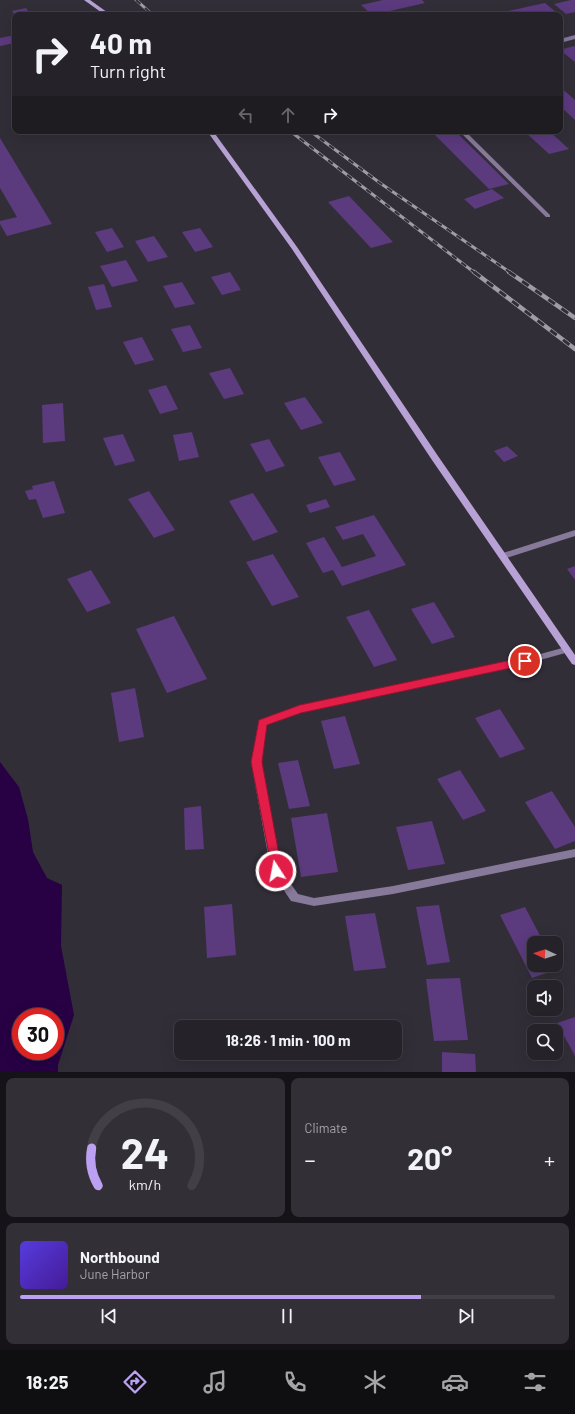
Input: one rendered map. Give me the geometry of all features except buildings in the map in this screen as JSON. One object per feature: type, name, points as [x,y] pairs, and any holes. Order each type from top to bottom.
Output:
[{"type":"main road","points":[[87,0],[104,12]]},
{"type":"main road","points":[[212,134],[295,248],[575,662]]},
{"type":"street","points":[[563,40],[575,37]]},
{"type":"street","points":[[465,134],[548,216]]},
{"type":"street","points":[[503,556],[575,533]]},
{"type":"street","points":[[566,650],[511,665],[294,711],[262,723],[256,762],[276,871],[295,898],[314,902],[393,890],[575,853]]},
{"type":"shaded area","points":[[0,762],[19,787],[28,819],[33,852],[47,878],[62,885],[61,946],[74,1015],[64,1046],[64,1008],[12,1008],[12,1060],[60,1060],[58,1072],[0,1072]]},
{"type":"railway","points":[[136,0],[150,12]]},
{"type":"railway","points":[[294,134],[475,273]]},
{"type":"railway","points":[[314,134],[380,183],[511,273]]},
{"type":"railway","points":[[474,272],[575,349]]},
{"type":"railway","points":[[509,272],[575,318]]},
{"type":"route","points":[[276,871],[256,762],[262,723],[300,709],[525,661]]}]
